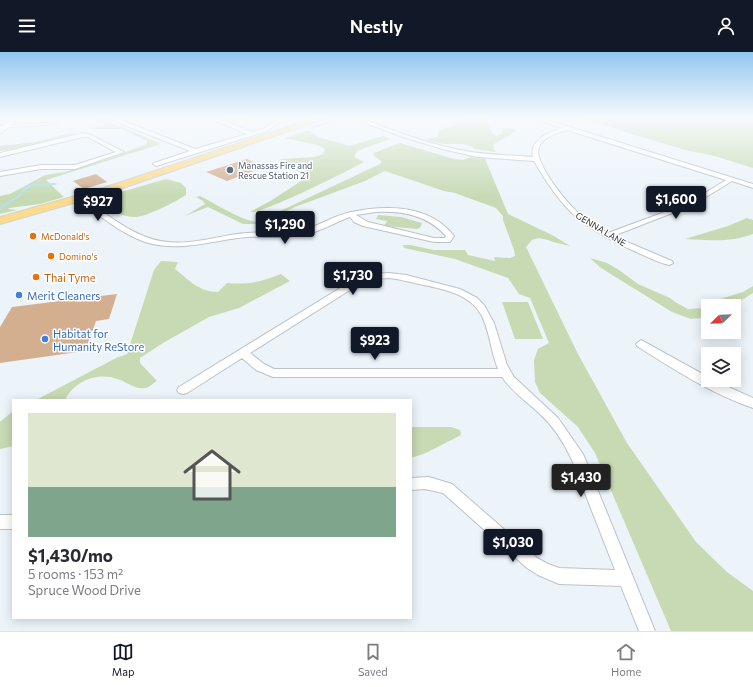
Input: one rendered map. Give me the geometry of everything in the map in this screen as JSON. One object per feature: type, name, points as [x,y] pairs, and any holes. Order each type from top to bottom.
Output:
[{"type":"main road","points":[[0,222],[80,199],[245,144]]},
{"type":"street","points":[[0,155],[46,144]]},
{"type":"street","points":[[0,174],[40,167],[75,167],[121,152],[105,144]]},
{"type":"street","points":[[177,144],[207,156]]},
{"type":"street","points":[[156,164],[217,144]]},
{"type":"street","points":[[432,144],[460,152],[536,158],[535,149],[537,144]]},
{"type":"street","points":[[619,144],[753,186]]},
{"type":"street","name":"GENNA LANE","points":[[536,158],[570,209],[608,235],[631,247],[669,263]]},
{"type":"street","points":[[608,235],[691,204],[731,179]]},
{"type":"street","points":[[80,199],[134,236],[145,240],[173,245],[199,243],[246,235],[293,235],[314,230],[351,214],[369,210],[384,210],[415,214],[437,223],[450,236],[447,240],[434,240],[366,224],[357,220],[351,214]]},
{"type":"street","points":[[183,390],[358,281],[377,276],[396,276],[455,290],[475,300],[486,314],[491,325],[505,373],[519,390],[545,412],[568,440],[578,458],[647,631]]},
{"type":"street","points":[[641,344],[692,375],[753,403]]},
{"type":"street","points":[[243,353],[260,367],[273,373],[505,373]]},
{"type":"street","points":[[412,484],[425,482],[447,488],[532,563],[551,573],[565,577],[627,578]]},
{"type":"street","points":[[0,522],[12,522]]},
{"type":"green space","points":[[18,144],[35,144],[0,151],[0,146]]},
{"type":"green space","points":[[147,144],[161,144],[46,180],[64,197],[40,204],[9,208],[8,209],[17,210],[0,214],[0,196],[10,194],[45,175],[65,172],[105,160]]},
{"type":"green space","points":[[313,144],[343,144],[350,146],[357,144],[376,144],[357,151],[354,157],[364,162],[286,200],[257,211],[250,212],[301,181],[302,174],[281,163],[279,161],[281,159],[314,157],[323,154],[325,149]]},
{"type":"green space","points":[[397,144],[403,144],[454,159],[463,160],[471,157],[485,159],[508,214],[554,236],[570,246],[539,238],[532,240],[526,247],[578,354],[627,443],[696,542],[727,572],[753,591],[753,631],[671,631],[595,453],[578,427],[540,393],[535,382],[534,360],[538,349],[549,343],[530,298],[519,294],[508,278],[455,259],[404,248],[403,245],[410,245],[434,250],[465,250],[468,255],[495,261],[494,257],[510,258],[515,256],[503,216],[496,208],[455,193],[444,191],[385,171],[365,181],[295,207],[259,224],[243,224],[208,207],[185,216],[205,204],[196,197],[200,196],[235,215],[257,222],[380,164],[382,162],[373,155],[374,153]]},
{"type":"green space","points":[[464,144],[494,144],[493,148],[496,152],[475,149]]},
{"type":"green space","points":[[665,144],[753,144],[753,168],[715,156],[685,150]]},
{"type":"green space","points":[[166,179],[181,183],[186,188],[186,195],[153,212],[139,217],[130,217],[99,205],[102,199],[107,196]]},
{"type":"green space","points":[[378,215],[401,217],[422,223],[420,228],[417,229],[384,226],[387,221],[376,219]]},
{"type":"green space","points":[[747,218],[753,220],[753,234],[728,240],[685,239],[728,226]]},
{"type":"green space","points":[[590,258],[607,263],[638,284],[670,298],[688,309],[701,308],[701,318],[691,319],[672,312],[601,268]]},
{"type":"green space","points":[[161,261],[178,262],[175,269],[195,285],[205,290],[218,292],[227,283],[241,284],[254,282],[281,274],[290,281],[239,308],[209,317],[140,358],[140,363],[157,381],[147,387],[136,387],[112,377],[96,377],[88,379],[75,387],[66,399],[38,399],[116,358],[127,354],[154,270]]},
{"type":"green space","points":[[753,286],[753,293],[741,300],[741,299],[720,299],[743,292]]},
{"type":"green space","points":[[502,302],[528,302],[543,339],[515,339]]},
{"type":"green space","points":[[12,412],[12,446],[0,449],[0,422]]},
{"type":"green space","points":[[412,427],[451,427],[460,430],[461,435],[426,453],[412,458]]},
{"type":"building","name":"Manassas Fire and Rescue Station 21","points":[[247,159],[264,167],[227,181],[206,172]]},
{"type":"building","points":[[96,174],[107,182],[84,189],[73,181]]},
{"type":"building","name":"Habitat for Humanity ReStore","points":[[117,294],[109,319],[96,321],[85,351],[0,363],[0,327],[12,307]]},
{"type":"waterway","points":[[0,208],[19,196],[27,187],[34,185],[55,184]]},
{"type":"place","name":"Manassas Fire and Rescue Station 21","points":[[230,170]]},
{"type":"place","name":"McDonald's","points":[[33,236]]},
{"type":"place","name":"Domino's","points":[[51,256]]},
{"type":"place","name":"Thai Tyme","points":[[36,277]]},
{"type":"place","name":"Merit Cleaners","points":[[19,295]]},
{"type":"place","name":"Habitat for Humanity ReStore","points":[[45,339]]}]
